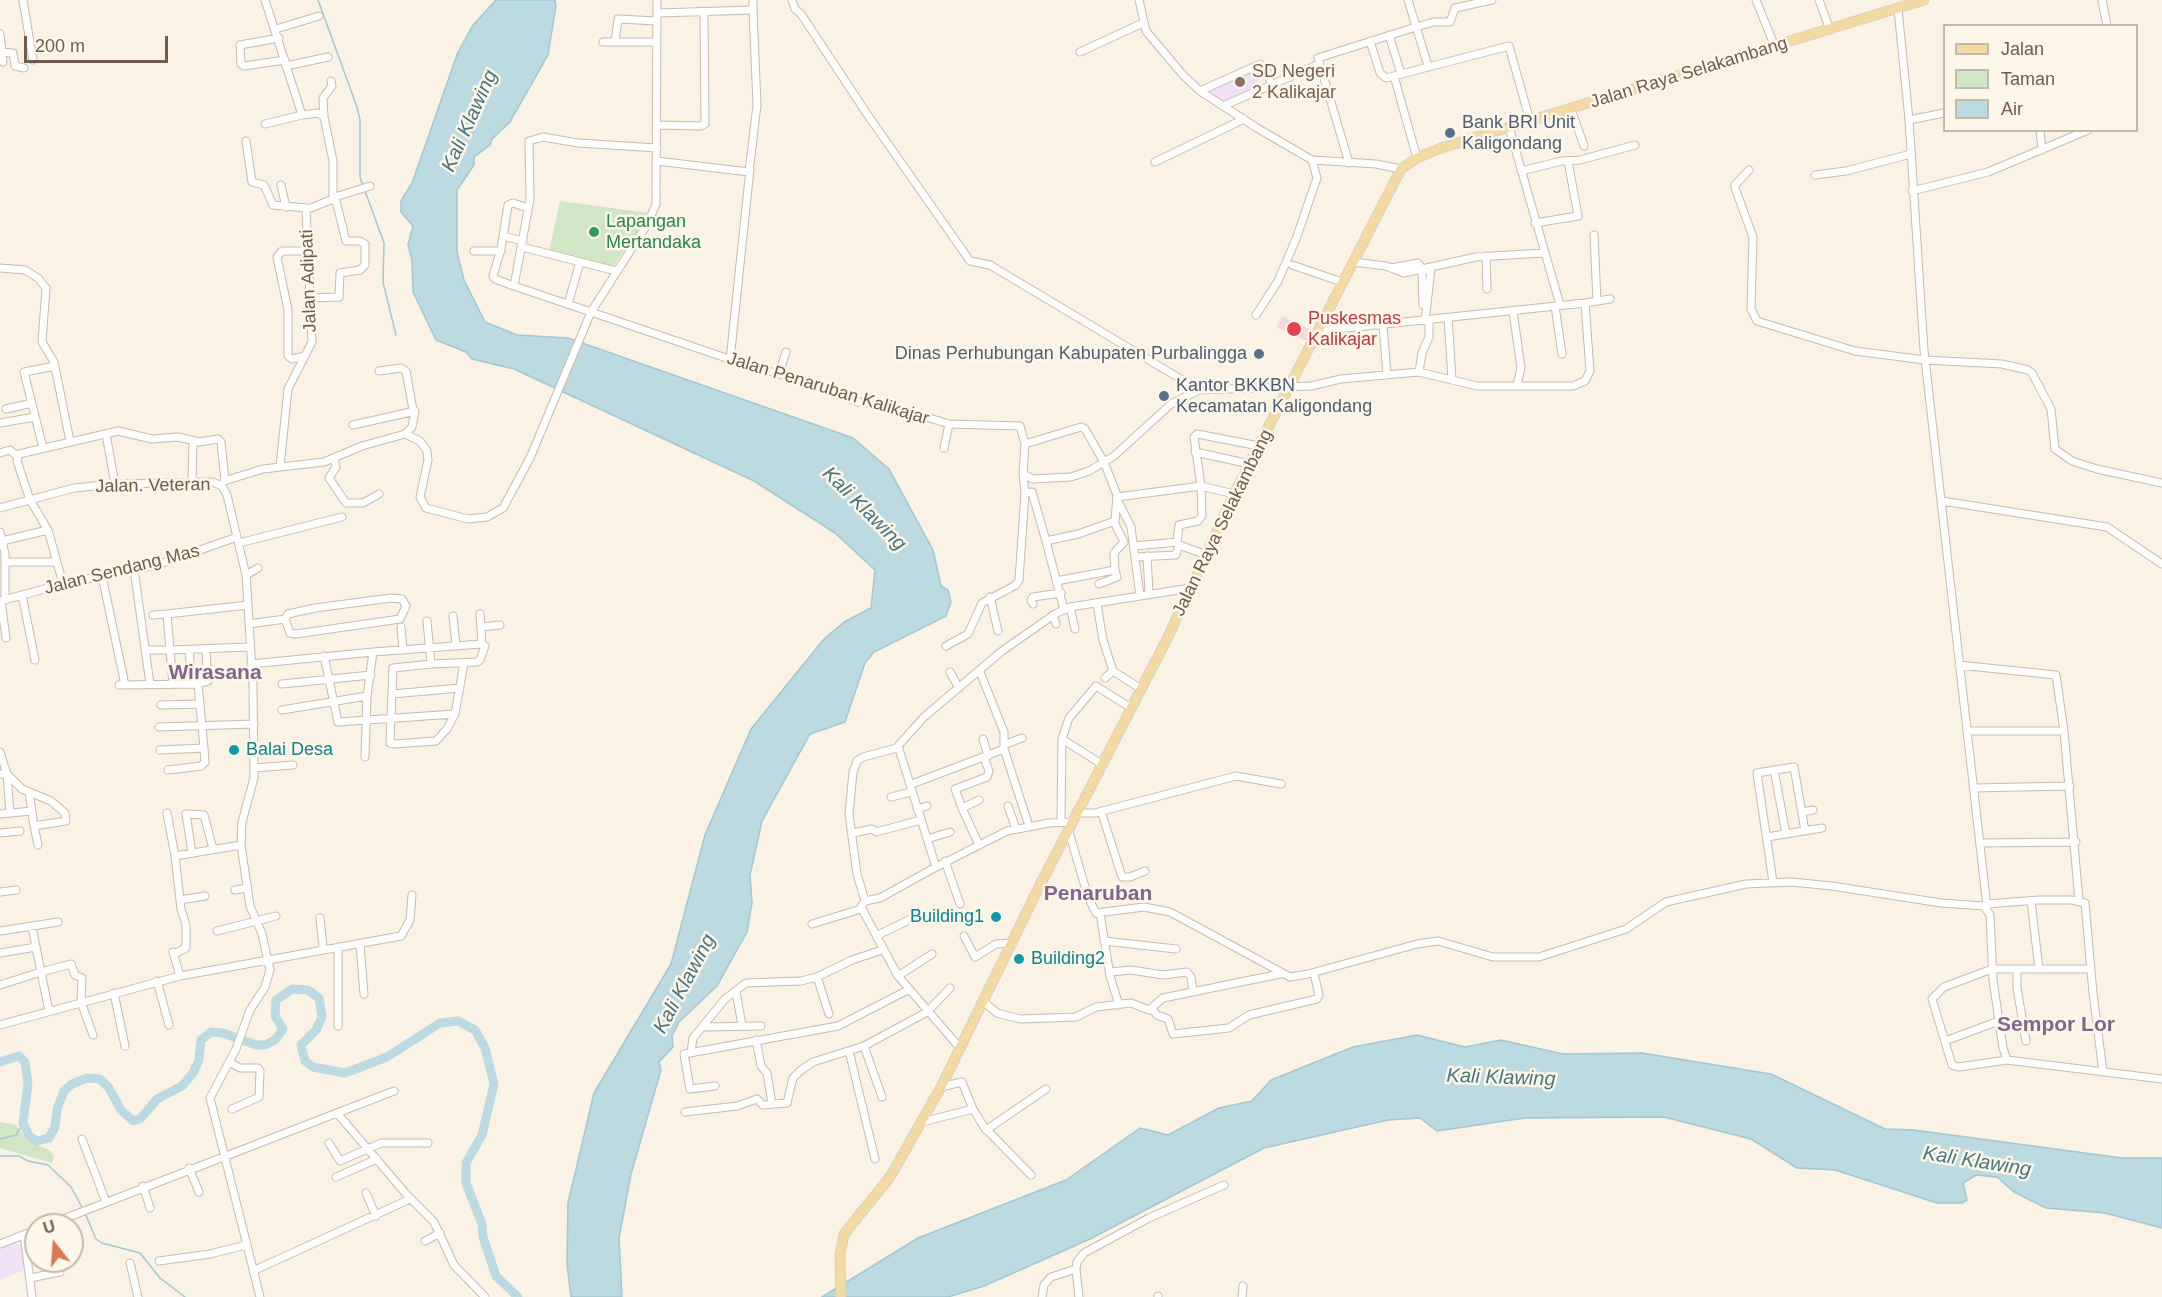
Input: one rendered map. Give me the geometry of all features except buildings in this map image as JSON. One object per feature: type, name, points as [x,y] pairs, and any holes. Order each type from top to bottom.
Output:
[{"type":"main road","name":"Jalan Raya Selakambang","points":[[841,1297],[840,1255],[844,1234],[890,1178],[941,1087],[1191,588],[1234,494],[1401,169],[1417,158],[1509,127],[1924,0]]},
{"type":"street","points":[[23,0],[33,60]]},
{"type":"street","points":[[265,0],[302,115]]},
{"type":"street","points":[[405,434],[420,441],[427,451],[428,460],[420,497],[423,504],[436,512],[480,519],[495,514],[509,499],[530,458],[591,312],[654,211],[658,191],[657,0]]},
{"type":"street","points":[[730,360],[757,82],[753,0]]},
{"type":"street","points":[[792,0],[795,9],[801,14],[867,114],[970,261],[990,265],[1199,390]]},
{"type":"street","points":[[1139,0],[1143,23],[1157,45],[1200,91],[1223,106],[1312,160],[1401,169]]},
{"type":"street","points":[[1408,0],[1428,66]]},
{"type":"street","points":[[1349,163],[1318,58],[1434,22],[1450,22],[1455,8],[1492,0]]},
{"type":"street","points":[[1756,0],[1775,47]]},
{"type":"street","points":[[1819,0],[1830,30]]},
{"type":"street","points":[[2102,0],[2107,24]]},
{"type":"street","points":[[1898,9],[1909,120],[1912,191],[1925,356],[1987,906],[1990,915],[1992,969],[2007,1060]]},
{"type":"street","points":[[657,13],[753,10]]},
{"type":"street","points":[[657,125],[701,126],[705,124],[704,13]]},
{"type":"street","points":[[276,29],[319,16]]},
{"type":"street","points":[[615,42],[618,19],[657,21]]},
{"type":"street","points":[[1080,52],[1143,23]]},
{"type":"street","points":[[0,34],[3,62]]},
{"type":"street","points":[[1389,35],[1417,158]]},
{"type":"street","points":[[279,38],[240,45],[241,64],[244,66],[286,63],[328,57]]},
{"type":"street","points":[[1370,41],[1381,76],[1397,75],[1509,46],[1530,121]]},
{"type":"street","points":[[603,42],[657,42]]},
{"type":"street","points":[[2,52],[13,52],[15,66],[24,68]]},
{"type":"street","points":[[1200,91],[1260,64],[1266,69],[1271,84]]},
{"type":"street","points":[[1223,106],[1319,64]]},
{"type":"street","points":[[310,298],[339,297],[340,273],[360,270],[365,265],[365,244],[362,241],[346,241],[335,196],[333,153],[322,98],[332,86],[331,81]]},
{"type":"street","points":[[1572,109],[1584,146]]},
{"type":"street","points":[[265,124],[318,113],[324,117]]},
{"type":"street","points":[[1909,120],[1943,113]]},
{"type":"street","points":[[1155,162],[1244,119]]},
{"type":"street","points":[[1509,127],[1557,306],[1562,354]]},
{"type":"street","points":[[2040,132],[2043,150]]},
{"type":"street","points":[[1912,191],[1988,172],[2084,132]]},
{"type":"street","points":[[528,208],[513,203],[508,205],[501,251],[493,278],[514,286],[528,208],[528,144],[532,138],[657,148]]},
{"type":"street","points":[[246,141],[253,184],[264,185],[273,205],[307,208]]},
{"type":"street","points":[[1521,171],[1580,160],[1635,145]]},
{"type":"street","points":[[1815,175],[1846,171],[1911,154]]},
{"type":"street","points":[[1257,315],[1278,281],[1296,239],[1317,178],[1312,160]]},
{"type":"street","points":[[657,161],[744,173],[750,169]]},
{"type":"street","points":[[1535,223],[1578,216],[1568,161]]},
{"type":"street","points":[[1749,170],[1735,185],[1735,188],[1752,237],[1751,309],[1756,321],[1855,351],[2002,364],[2030,371],[2051,409],[2055,449],[2072,461],[2097,469],[2162,483]]},
{"type":"street","points":[[280,184],[286,207]]},
{"type":"street","name":"Jalan Adipati","points":[[280,466],[288,389],[312,342],[307,208],[329,203],[335,196],[370,186]]},
{"type":"street","points":[[1594,235],[1597,301]]},
{"type":"street","points":[[503,236],[522,244],[616,272]]},
{"type":"street","points":[[305,356],[292,359],[288,356],[288,310],[277,256],[282,251],[310,251]]},
{"type":"street","points":[[474,251],[501,251]]},
{"type":"street","points":[[1353,262],[1391,268],[1404,273],[1486,256],[1544,253]]},
{"type":"street","points":[[1486,256],[1487,289]]},
{"type":"street","points":[[568,304],[580,262]]},
{"type":"street","points":[[1292,266],[1342,282]]},
{"type":"street","points":[[0,268],[25,270],[38,278],[46,288],[42,342],[55,366],[70,441]]},
{"type":"street","points":[[1419,372],[1422,353],[1430,337],[1426,320],[1426,270]]},
{"type":"street","name":"Jalan Penaruban Kalikajar","points":[[514,286],[858,402],[901,409],[949,424],[1017,425],[1023,429],[1025,444]]},
{"type":"street","points":[[1318,331],[1610,299]]},
{"type":"street","points":[[1025,475],[1040,479],[1071,477],[1089,471],[1104,462],[1171,404],[1199,390],[1289,387],[1419,372],[1477,386],[1573,386],[1585,381],[1590,371],[1585,303]]},
{"type":"street","points":[[1514,311],[1521,368],[1517,385]]},
{"type":"street","points":[[1448,318],[1452,379]]},
{"type":"street","points":[[1383,325],[1387,375]]},
{"type":"street","points":[[779,374],[786,352]]},
{"type":"street","points":[[43,448],[24,371],[55,366]]},
{"type":"street","points":[[17,456],[70,441],[123,431],[152,439],[178,437],[192,441],[221,440],[222,482],[280,466],[304,466],[405,434],[412,427],[415,412],[406,371],[401,368],[379,371]]},
{"type":"street","points":[[6,409],[32,403]]},
{"type":"street","points":[[353,425],[413,410]]},
{"type":"street","points":[[0,423],[35,417]]},
{"type":"street","points":[[944,448],[949,424]]},
{"type":"street","points":[[1075,629],[1060,593],[1046,541],[1029,493],[1025,475],[1025,444],[1083,428],[1104,462],[1117,498],[1131,527],[1140,596]]},
{"type":"street","points":[[106,434],[115,484]]},
{"type":"street","points":[[1135,557],[1176,555],[1179,525],[1198,521],[1202,516],[1201,486],[1194,437],[1197,434],[1259,446]]},
{"type":"street","points":[[192,441],[192,484]]},
{"type":"street","points":[[0,453],[10,450],[17,456],[30,500],[48,530],[63,584]]},
{"type":"street","points":[[1196,452],[1250,464]]},
{"type":"street","points":[[334,458],[336,467],[329,478],[346,503],[363,503],[379,494]]},
{"type":"street","name":"Jalan. Veteran","points":[[0,508],[74,488],[115,484],[222,482],[246,574],[254,724],[254,768],[242,822],[241,844],[248,888],[267,958]]},
{"type":"street","points":[[1117,498],[1201,486],[1234,494]]},
{"type":"street","points":[[946,646],[968,634],[979,607],[990,597],[1016,585],[1019,580],[1029,493]]},
{"type":"street","points":[[1099,584],[1117,577],[1114,553],[1124,542],[1114,522],[1117,498]]},
{"type":"street","points":[[1942,501],[2107,527],[2162,564]]},
{"type":"street","name":"Jalan Sendang Mas","points":[[2,601],[63,584],[186,556],[238,540],[342,517]]},
{"type":"street","points":[[1046,541],[1114,522]]},
{"type":"street","points":[[2,541],[48,530]]},
{"type":"street","points":[[0,532],[5,562],[2,601],[6,638]]},
{"type":"street","points":[[1134,546],[1178,544],[1207,555]]},
{"type":"street","points":[[1147,556],[1149,593]]},
{"type":"street","points":[[5,562],[57,562]]},
{"type":"street","points":[[246,574],[258,568]]},
{"type":"street","points":[[134,569],[150,684]]},
{"type":"street","points":[[1056,581],[1115,570]]},
{"type":"street","points":[[102,576],[122,685],[195,684],[208,681],[206,650]]},
{"type":"street","points":[[865,902],[857,874],[849,801],[857,761],[868,755],[897,748],[903,738],[958,688],[980,672],[1002,651],[1053,615],[1067,608],[1191,588]]},
{"type":"street","points":[[1033,604],[1031,600],[1034,597],[1060,593]]},
{"type":"street","points":[[22,595],[35,660]]},
{"type":"street","points":[[990,597],[998,631]]},
{"type":"street","points":[[391,598],[402,599],[406,606],[400,619],[296,634],[290,633],[285,620],[287,615],[295,612],[391,598]]},
{"type":"street","points":[[153,615],[248,604]]},
{"type":"street","points":[[1097,604],[1103,640],[1113,671],[1141,689]]},
{"type":"street","points":[[167,614],[173,684]]},
{"type":"street","points":[[464,663],[455,714],[447,729],[436,741],[390,743],[393,668],[480,660],[485,649],[482,644],[480,614]]},
{"type":"street","points":[[1053,615],[1056,624]]},
{"type":"street","points":[[453,616],[456,646]]},
{"type":"street","points":[[249,624],[285,620]]},
{"type":"street","points":[[427,621],[431,664]]},
{"type":"street","points":[[481,627],[500,625]]},
{"type":"street","points":[[401,627],[403,650]]},
{"type":"street","points":[[251,664],[482,644]]},
{"type":"street","points":[[146,650],[250,647]]},
{"type":"street","points":[[168,770],[201,766],[205,762],[204,725],[189,650]]},
{"type":"street","points":[[365,757],[367,696],[373,652]]},
{"type":"street","points":[[324,657],[338,722],[366,718],[391,719],[455,714]]},
{"type":"street","points":[[1959,665],[2056,675],[2076,842],[2079,901]]},
{"type":"street","points":[[1105,678],[1113,671]]},
{"type":"street","points":[[950,672],[958,688]]},
{"type":"street","points":[[980,672],[1005,732],[1005,746],[1029,826]]},
{"type":"street","points":[[282,684],[371,675]]},
{"type":"street","points":[[1061,821],[1062,739],[1069,718],[1095,686],[1131,708]]},
{"type":"street","points":[[392,694],[460,688]]},
{"type":"street","points":[[282,711],[367,696]]},
{"type":"street","points":[[161,705],[200,704]]},
{"type":"street","points":[[159,727],[254,724]]},
{"type":"street","points":[[1968,731],[2064,731]]},
{"type":"street","points":[[891,796],[986,757],[1022,738]]},
{"type":"street","points":[[979,845],[955,789],[987,777],[989,771],[983,739]]},
{"type":"street","points":[[1062,739],[1103,765]]},
{"type":"street","points":[[160,750],[204,748]]},
{"type":"street","points":[[897,748],[936,867]]},
{"type":"street","points":[[0,752],[4,793],[10,813]]},
{"type":"street","points":[[254,768],[293,765]]},
{"type":"street","points":[[1773,882],[1756,773],[1794,767],[1806,831]]},
{"type":"street","points":[[1774,770],[1786,834]]},
{"type":"street","points":[[3,774],[29,792],[47,798],[67,816],[64,823],[34,826]]},
{"type":"street","points":[[1078,813],[1101,812],[1238,776],[1281,784]]},
{"type":"street","points":[[1974,788],[2070,786]]},
{"type":"street","points":[[29,792],[38,844]]},
{"type":"street","points":[[962,807],[979,800]]},
{"type":"street","points":[[917,809],[927,806]]},
{"type":"street","points":[[1008,806],[1016,829]]},
{"type":"street","points":[[1802,812],[1813,810]]},
{"type":"street","points":[[0,814],[32,811]]},
{"type":"street","points":[[1101,812],[1122,876],[1130,877],[1145,871]]},
{"type":"street","points":[[167,813],[186,925],[186,948],[173,952],[180,976]]},
{"type":"street","points":[[192,853],[186,814],[204,815],[213,849]]},
{"type":"street","points":[[853,833],[872,829],[876,832],[921,820]]},
{"type":"street","points":[[812,924],[861,909],[865,902],[890,893],[945,861],[1016,829],[1061,821],[1071,827],[1091,904],[1100,913],[1110,972],[1119,1005]]},
{"type":"street","points":[[1767,837],[1822,828]]},
{"type":"street","points":[[0,833],[20,831]]},
{"type":"street","points":[[927,839],[950,832]]},
{"type":"street","points":[[1980,843],[2076,842]]},
{"type":"street","points":[[176,856],[241,844]]},
{"type":"street","points":[[945,861],[960,904]]},
{"type":"street","points":[[1100,913],[1144,908],[1170,912],[1280,974],[1298,977],[1372,955],[1438,941],[1492,957],[1539,957],[1626,929],[1666,902],[1740,885],[1773,882],[1832,886],[1941,903],[1987,906],[2031,901],[2079,901],[2086,905],[2090,969],[2103,1072]]},
{"type":"street","points":[[235,890],[248,888]]},
{"type":"street","points":[[0,892],[16,890]]},
{"type":"street","points":[[0,1025],[157,981],[267,958],[360,944],[404,934],[410,920],[412,895]]},
{"type":"street","points":[[180,900],[205,896]]},
{"type":"street","points":[[2031,901],[2039,969]]},
{"type":"street","points":[[861,909],[898,976],[960,1048]]},
{"type":"street","points":[[217,931],[276,916]]},
{"type":"street","points":[[320,918],[323,948]]},
{"type":"street","points":[[876,936],[913,918]]},
{"type":"street","points":[[0,931],[58,922]]},
{"type":"street","points":[[32,927],[49,1011]]},
{"type":"street","points":[[964,936],[975,957],[996,944],[1013,943]]},
{"type":"street","points":[[1104,941],[1176,949]]},
{"type":"street","points":[[360,944],[364,994]]},
{"type":"street","points":[[0,953],[36,947]]},
{"type":"street","points":[[338,947],[338,1026]]},
{"type":"street","points":[[690,1052],[693,1038],[723,1001],[750,981],[794,982],[817,977],[852,960],[882,950]]},
{"type":"street","points":[[898,976],[932,954]]},
{"type":"street","points":[[260,1297],[222,1156],[210,1098],[236,1048],[250,1010],[268,980],[267,958]]},
{"type":"street","points":[[0,986],[41,972],[72,965],[75,975],[83,980],[81,1002],[93,1035]]},
{"type":"street","points":[[2090,969],[1992,969],[1956,981],[1933,996],[1953,1066],[2007,1060],[2162,1078]]},
{"type":"street","points":[[2017,969],[2017,988],[2026,1041]]},
{"type":"street","points":[[1110,972],[1131,970],[1163,975],[1186,972],[1191,977],[1193,991]]},
{"type":"street","points":[[1152,1009],[1157,1015],[1168,1019],[1173,1034],[1229,1028],[1249,1015],[1317,999],[1319,993],[1314,973]]},
{"type":"street","points":[[984,1002],[997,1013],[1020,1018],[1076,1017],[1096,1007],[1134,1003],[1143,1009],[1152,1009],[1163,998],[1280,974]]},
{"type":"street","points":[[817,977],[829,1014]]},
{"type":"street","points":[[157,981],[169,1025]]},
{"type":"street","points":[[685,1112],[737,1106],[757,1099],[762,1105],[789,1102],[793,1078],[800,1071],[813,1062],[864,1046],[927,1012],[950,988]]},
{"type":"street","points":[[715,1086],[690,1089],[682,1056],[690,1052],[838,1026],[908,990]]},
{"type":"street","points":[[736,992],[742,1025]]},
{"type":"street","points":[[114,993],[125,1046]]},
{"type":"street","points":[[1945,1041],[1999,1021]]},
{"type":"street","points":[[704,1027],[760,1026]]},
{"type":"street","points":[[756,1040],[761,1066],[767,1072],[772,1104]]},
{"type":"street","points":[[864,1046],[882,1097]]},
{"type":"street","points":[[849,1051],[875,1160]]},
{"type":"street","points":[[229,1062],[240,1068],[258,1068],[260,1071],[259,1097],[232,1110]]},
{"type":"street","points":[[941,1087],[962,1082],[973,1109],[986,1130],[1031,1175]]},
{"type":"street","points":[[986,1130],[1046,1089]]},
{"type":"street","points":[[78,1213],[189,1168],[394,1091]]},
{"type":"street","points":[[922,1122],[973,1109]]},
{"type":"street","points":[[337,1113],[410,1199],[434,1222],[454,1265],[485,1297]]},
{"type":"street","points":[[82,1138],[106,1202]]},
{"type":"street","points":[[329,1143],[340,1161],[388,1142],[428,1143]]},
{"type":"street","points":[[336,1177],[377,1159]]},
{"type":"street","points":[[189,1168],[199,1192]]},
{"type":"street","points":[[1079,1297],[1076,1269],[1080,1257],[1088,1250],[1158,1214],[1224,1185]]},
{"type":"street","points":[[143,1186],[150,1208]]},
{"type":"street","points":[[366,1193],[376,1216]]},
{"type":"street","points":[[253,1271],[410,1199]]},
{"type":"street","points":[[424,1241],[440,1233]]},
{"type":"street","points":[[0,1244],[24,1235]]},
{"type":"street","points":[[159,1261],[246,1245]]},
{"type":"street","points":[[130,1263],[138,1297]]},
{"type":"street","points":[[1041,1297],[1044,1285],[1051,1277],[1076,1269]]},
{"type":"street","points":[[29,1273],[33,1297]]},
{"type":"street","points":[[30,1278],[55,1273]]},
{"type":"street","points":[[1242,1297],[1243,1286]]},
{"type":"shaded area","name":"SD Negeri 2 Kalikajar","points":[[1249,72],[1258,81],[1255,83],[1258,89],[1226,103],[1206,91]]},
{"type":"shaded area","name":"Puskesmas Kalikajar","points":[[1282,316],[1312,330],[1306,341],[1276,327]]},
{"type":"shaded area","points":[[14,1242],[21,1245],[24,1270],[0,1280],[0,1247]]},
{"type":"green space","name":"Lapangan Mertandaka","points":[[560,201],[649,213],[612,268],[549,252]]},
{"type":"green space","points":[[0,1122],[16,1125],[26,1140],[51,1151],[54,1157],[52,1163],[0,1148]]},
{"type":"water","name":"Kali Klawing","points":[[496,0],[555,0],[556,6],[548,55],[510,122],[492,139],[490,145],[474,157],[474,165],[457,190],[457,252],[464,280],[485,322],[517,335],[568,338],[853,438],[889,469],[933,550],[941,586],[948,590],[951,602],[946,616],[874,652],[865,663],[845,722],[810,734],[762,821],[750,875],[752,903],[747,932],[717,986],[679,1022],[672,1036],[673,1047],[659,1062],[661,1070],[631,1174],[619,1238],[622,1297],[571,1297],[567,1264],[568,1203],[594,1093],[671,964],[705,835],[751,729],[824,639],[844,622],[871,608],[875,570],[835,533],[754,481],[514,369],[472,359],[466,352],[436,340],[413,292],[412,260],[408,245],[413,226],[401,212],[401,201],[412,183],[458,52],[473,25]]},
{"type":"water","name":"Kali Klawing","points":[[1417,1035],[1465,1047],[1501,1040],[1563,1054],[1642,1053],[1771,1074],[1885,1129],[1914,1130],[2122,1158],[2162,1158],[2162,1228],[2105,1213],[2046,1208],[2014,1192],[1997,1177],[1976,1175],[1963,1183],[1967,1200],[1962,1203],[1937,1203],[1835,1170],[1797,1168],[1751,1139],[1664,1117],[1525,1118],[1437,1131],[1420,1118],[1388,1120],[1264,1148],[1090,1239],[984,1286],[948,1297],[822,1297],[918,1238],[1066,1180],[1140,1128],[1168,1135],[1219,1108],[1252,1101],[1271,1080],[1353,1047]]},
{"type":"waterway","points":[[318,0],[357,107],[360,120],[360,177],[363,186]]},
{"type":"waterway","points":[[365,191],[384,243],[383,282],[396,335]]},
{"type":"waterway","points":[[0,1062],[19,1056],[25,1062],[28,1084],[23,1123],[29,1136],[37,1141],[49,1138],[55,1127],[57,1109],[64,1091],[72,1084],[87,1078],[100,1079],[109,1088],[121,1110],[133,1121],[141,1118],[157,1099],[182,1086],[193,1073],[199,1060],[201,1040],[211,1032],[223,1033],[256,1045],[265,1045],[275,1040],[283,1029],[275,1016],[276,1000],[292,989],[308,990],[319,998],[322,1017],[316,1030],[301,1045],[305,1061],[313,1067],[345,1073],[387,1057],[440,1023],[458,1021],[475,1030],[485,1048],[494,1084],[482,1135],[466,1163],[466,1183],[482,1224],[483,1237],[496,1276],[518,1297]]},
{"type":"waterway","points":[[0,1139],[16,1135],[23,1123]]},
{"type":"waterway","points":[[0,1156],[19,1156],[28,1161],[48,1165],[71,1187],[83,1209]]},
{"type":"waterway","points":[[85,1213],[96,1239],[102,1243],[140,1253],[160,1278],[185,1297]]},
{"type":"place","name":"SD Negeri 2 Kalikajar","points":[[1240,82]]},
{"type":"place","name":"Bank BRI Unit Kaligondang","points":[[1450,133]]},
{"type":"place","name":"Lapangan Mertandaka","points":[[594,232]]},
{"type":"place","name":"Puskesmas Kalikajar","points":[[1294,329]]},
{"type":"place","name":"Dinas Perhubungan Kabupaten Purbalingga","points":[[1259,354]]},
{"type":"place","name":"Kantor BKKBN Kecamatan Kaligondang","points":[[1164,396]]},
{"type":"place","name":"Balai Desa","points":[[234,750]]},
{"type":"place","name":"Building1","points":[[996,917]]},
{"type":"place","name":"Building2","points":[[1019,959]]},
{"type":"district","name":"Wirasana","points":[[215,673]]},
{"type":"district","name":"Penaruban","points":[[1098,894]]},
{"type":"district","name":"Sempor Lor","points":[[2056,1025]]}]
